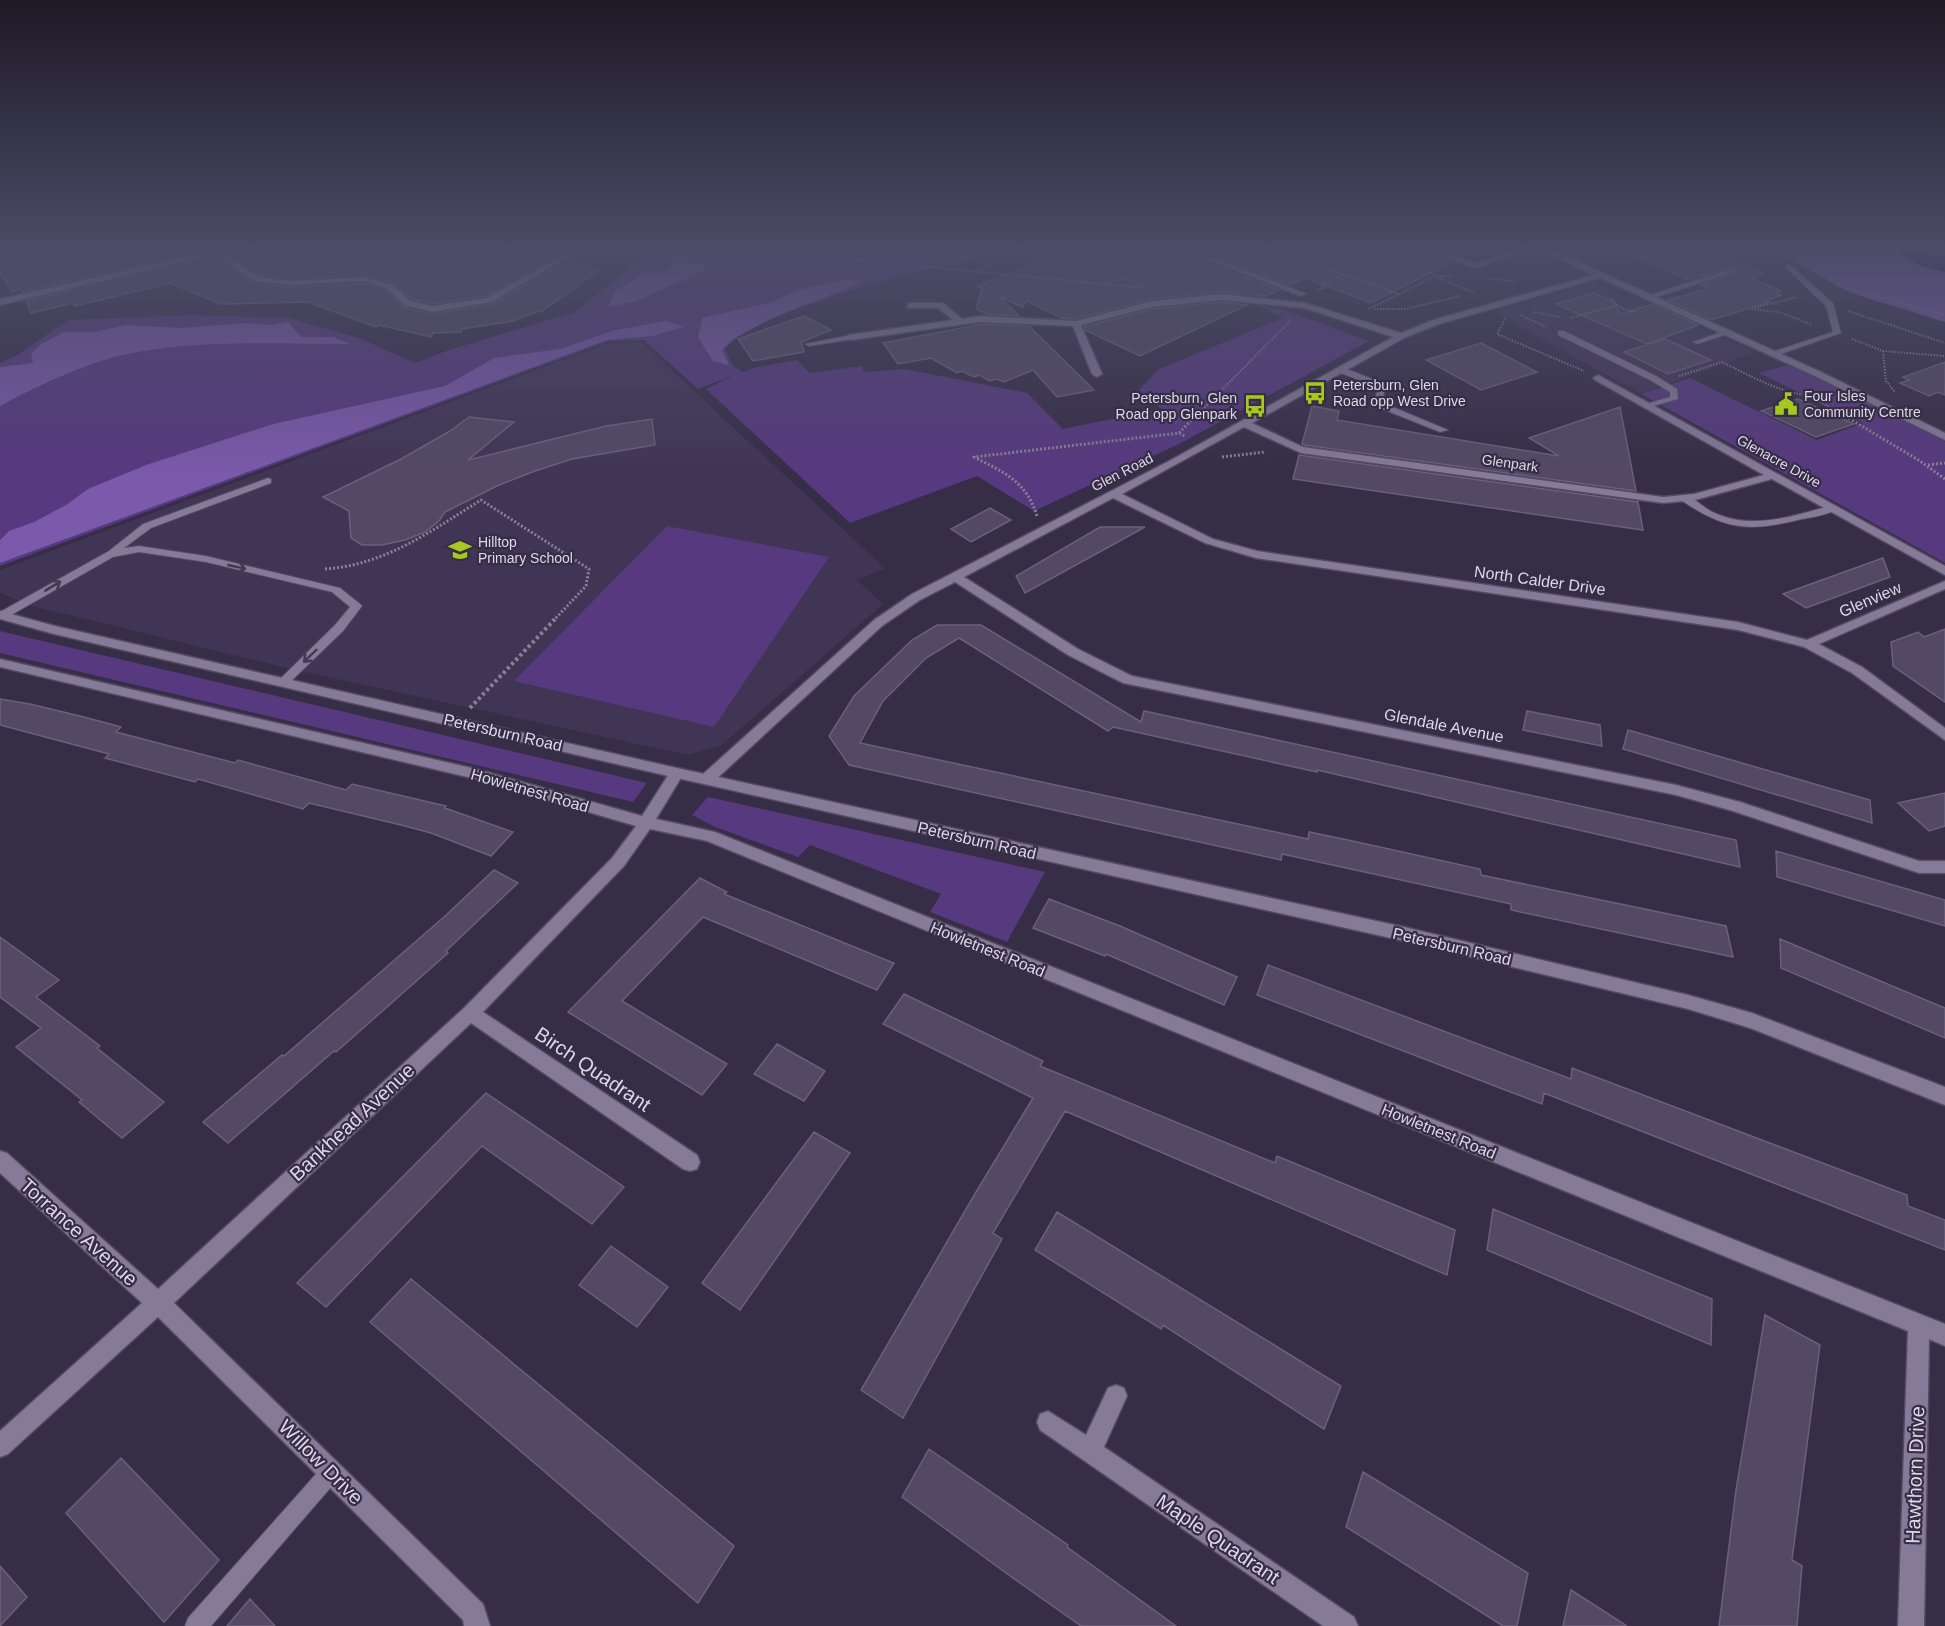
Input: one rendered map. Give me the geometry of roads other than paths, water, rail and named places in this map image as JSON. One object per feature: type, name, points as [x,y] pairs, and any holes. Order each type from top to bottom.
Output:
[{"type":"street","points":[[851,337],[954,323]]},
{"type":"street","points":[[1054,323],[1080,323]]},
{"type":"street","points":[[1359,323],[1401,336]]},
{"type":"street","name":"Glen Road","points":[[707,779],[878,623],[916,597],[1245,424],[1401,336],[1434,323]]},
{"type":"street","points":[[1705,323],[1841,385],[1945,437]]},
{"type":"street","points":[[1076,324],[1097,374]]},
{"type":"street","name":"Glenacre Drive","points":[[1598,378],[1945,571]]},
{"type":"street","name":"Glenpark","points":[[1245,424],[1305,450],[1663,500],[1685,498],[1774,475]]},
{"type":"street","name":"North Calder Drive","points":[[1113,494],[1209,541],[1256,554],[1738,626],[1808,644],[1857,670],[1945,735]]},
{"type":"street","name":"Glendale Avenue","points":[[954,576],[1073,652],[1128,680],[1677,790],[1735,806],[1919,867],[1945,867]]},
{"type":"street","name":"Glenview","points":[[1808,644],[1945,585]]},
{"type":"street","name":"Petersburn Road","points":[[1,615],[54,630],[457,721],[676,774],[1404,934],[1688,1002],[1774,1029],[1945,1096]]},
{"type":"street","name":"Howletnest Road","points":[[0,663],[476,774],[646,824],[710,836],[1945,1335]]},
{"type":"street","name":"Bankhead Avenue","points":[[0,1446],[158,1303],[470,1013],[618,862],[646,824],[676,774]]},
{"type":"street","name":"Birch Quadrant","points":[[470,1013],[690,1162]]},
{"type":"street","name":"Torrance Avenue","points":[[0,1160],[158,1303]]},
{"type":"street","name":"Willow Drive","points":[[158,1303],[474,1613],[477,1626]]},
{"type":"street","name":"Hawthorn Drive","points":[[1911,1626],[1920,1325]]},
{"type":"street","points":[[1090,1452],[1116,1396]]},
{"type":"street","name":"Maple Quadrant","points":[[1048,1422],[1345,1626]]},
{"type":"lane","points":[[1775,354],[1837,333],[1834,323]]},
{"type":"lane","points":[[1561,333],[1674,391],[1674,399],[1649,406]]},
{"type":"lane","points":[[1697,342],[1727,333]]},
{"type":"lane","points":[[809,344],[851,337]]},
{"type":"lane","points":[[1341,370],[1382,386],[1378,404],[1443,430]]},
{"type":"lane","points":[[1,615],[110,554],[147,526],[268,481]]},
{"type":"lane","points":[[1685,498],[1713,517],[1745,523],[1783,521],[1833,508]]},
{"type":"lane","points":[[110,554],[139,549],[171,552],[336,590],[356,606],[339,628],[283,682]]},
{"type":"lane","points":[[196,1626],[331,1472]]},
{"type":"place","name":"Petersburn, Glen Road opp West Drive","points":[[1315,393]]},
{"type":"place","name":"Four Isles Community Centre","points":[[1786,404]]},
{"type":"place","name":"Petersburn, Glen Road opp Glenpark","points":[[1255,406]]},
{"type":"place","name":"Hilltop Primary School","points":[[460,550]]}]
